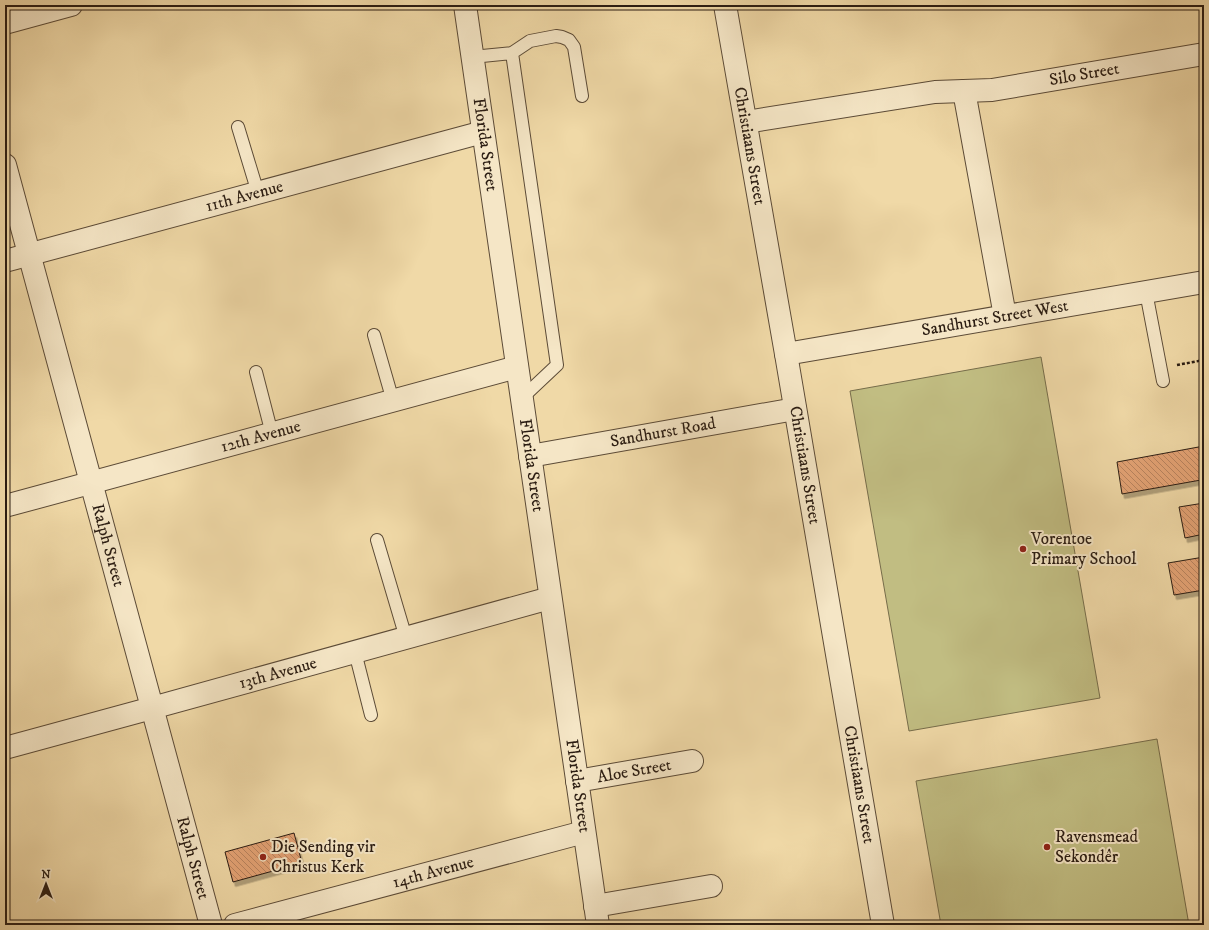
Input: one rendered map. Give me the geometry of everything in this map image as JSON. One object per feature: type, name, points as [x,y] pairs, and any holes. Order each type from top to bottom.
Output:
[{"type":"street","points":[[5,23],[71,5]]},
{"type":"street","name":"Florida Street","points":[[464,5],[596,916]]},
{"type":"street","name":"Christiaans Street","points":[[725,5],[883,925]]},
{"type":"street","name":"Silo Street","points":[[746,122],[935,92],[992,90],[1204,54]]},
{"type":"street","points":[[964,91],[1005,316]]},
{"type":"street","name":"11th Avenue","points":[[5,261],[483,132]]},
{"type":"street","name":"Ralph Street","points":[[5,165],[211,925]]},
{"type":"street","name":"Sandhurst Street West","points":[[786,354],[1204,282]]},
{"type":"street","name":"12th Avenue","points":[[5,506],[517,367]]},
{"type":"street","name":"Sandhurst Road","points":[[530,456],[795,409]]},
{"type":"street","name":"13th Avenue","points":[[5,748],[550,598]]},
{"type":"street","name":"Aloe Street","points":[[577,781],[692,761]]},
{"type":"street","name":"14th Avenue","points":[[235,925],[584,832]]},
{"type":"street","points":[[596,916],[710,886]]},
{"type":"lane","points":[[472,57],[512,53],[530,41],[556,36],[562,37],[569,40],[574,47],[582,96]]},
{"type":"lane","points":[[512,53],[557,365],[522,398]]},
{"type":"lane","points":[[238,127],[258,193]]},
{"type":"lane","points":[[1146,292],[1163,381]]},
{"type":"lane","points":[[374,335],[393,401]]},
{"type":"lane","points":[[256,372],[272,434]]},
{"type":"lane","points":[[377,540],[406,638]]},
{"type":"lane","points":[[355,652],[371,715]]},
{"type":"path","points":[[1160,368],[1204,360]]},
{"type":"shaded area","points":[[1041,357],[1100,698],[909,731],[850,391]]},
{"type":"shaded area","name":"Ravensmead Sekondêr","points":[[1157,739],[1189,925],[941,925],[916,781]]},
{"type":"building","points":[[1204,446],[1204,497],[1201,480],[1122,494],[1117,462]]},
{"type":"building","points":[[1204,503],[1204,534],[1185,538],[1179,507]]},
{"type":"building","points":[[1204,557],[1204,590],[1174,595],[1168,563]]},
{"type":"building","name":"Die Sending vir Christus Kerk","points":[[294,833],[302,863],[233,882],[225,852]]},
{"type":"building","points":[[1200,852],[1204,852],[1204,874]]},
{"type":"place","name":"Vorentoe Primary School","points":[[1023,549]]},
{"type":"place","name":"Ravensmead Sekondêr","points":[[1047,847]]},
{"type":"place","name":"Die Sending vir Christus Kerk","points":[[263,857]]}]
